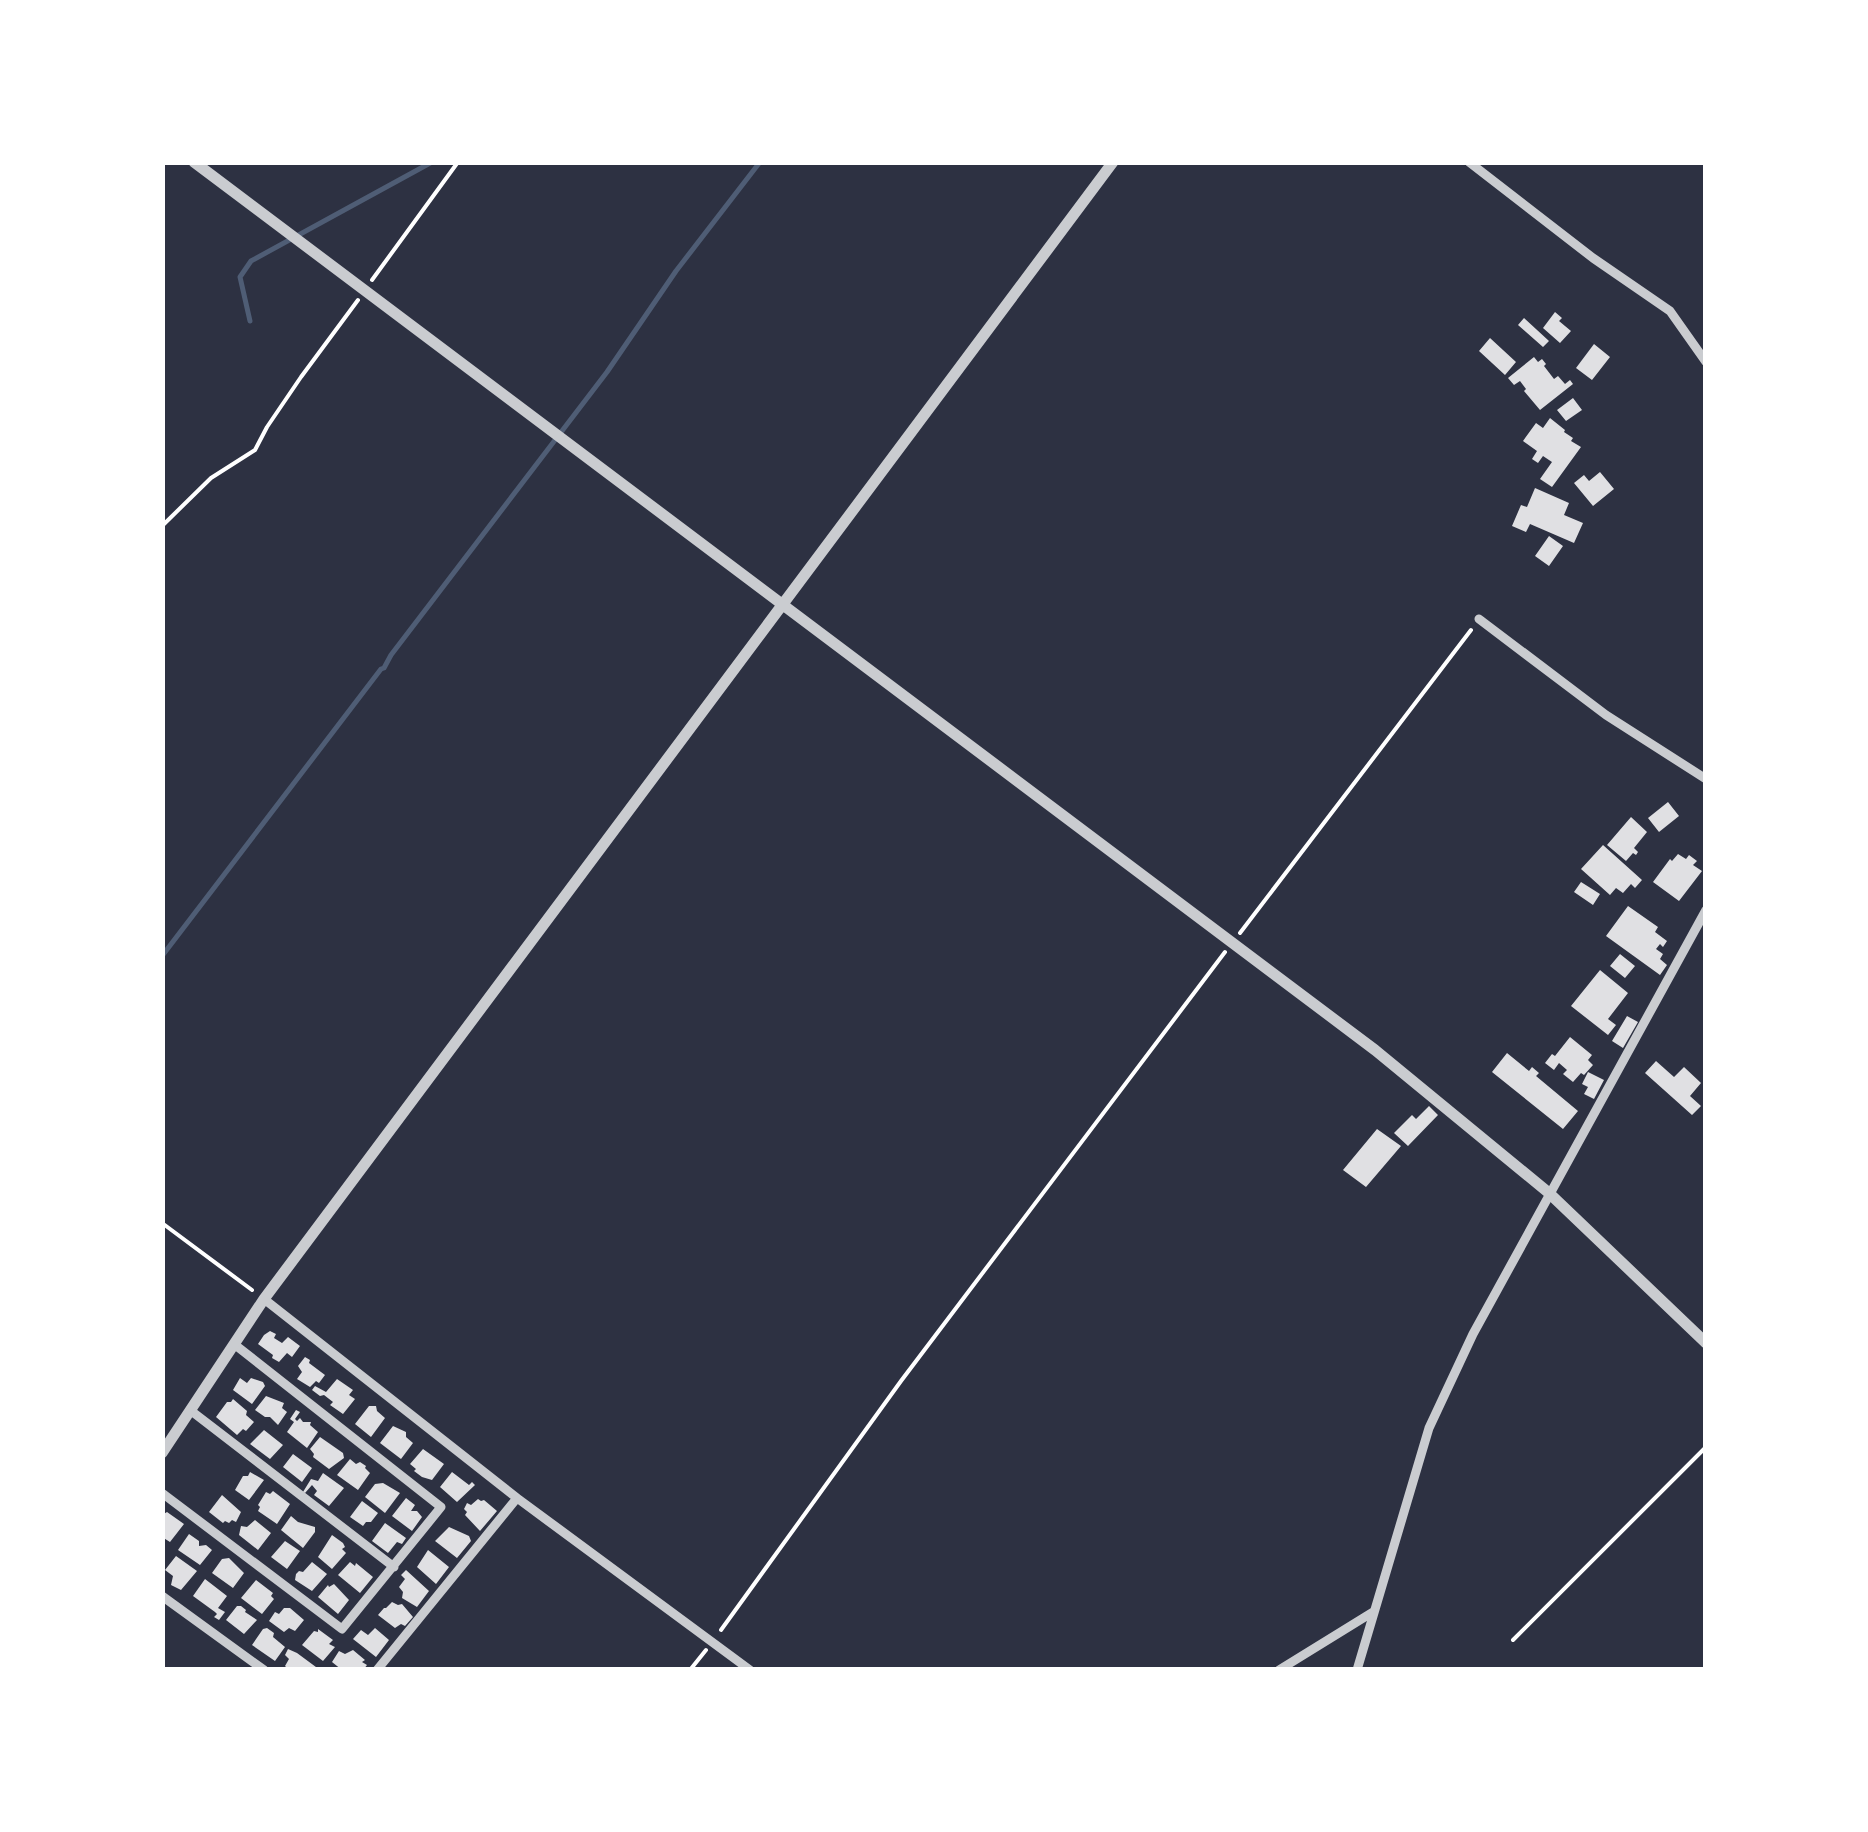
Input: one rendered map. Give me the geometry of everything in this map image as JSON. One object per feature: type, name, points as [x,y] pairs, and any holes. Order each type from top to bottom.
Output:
[{"type":"street","points":[[194,162],[1375,1050],[1550,1193],[1706,1343]]},
{"type":"street","points":[[162,1453],[264,1299],[1113,162]]},
{"type":"street","points":[[1470,162],[1483,166],[1593,258],[1670,311],[1706,362]]},
{"type":"street","points":[[1479,619],[1606,715],[1706,779]]},
{"type":"street","points":[[1357,1670],[1429,1428],[1473,1334],[1706,910]]},
{"type":"street","points":[[264,1299],[516,1498],[750,1670]]},
{"type":"street","points":[[162,1493],[342,1629],[441,1507],[234,1344]]},
{"type":"street","points":[[190,1410],[394,1566]]},
{"type":"street","points":[[376,1670],[516,1498]]},
{"type":"street","points":[[162,1596],[264,1670]]},
{"type":"street","points":[[1279,1670],[1372,1612]]},
{"type":"path","points":[[162,526],[211,478],[254,450],[301,377],[458,162]]},
{"type":"path","points":[[690,1670],[901,1381],[1479,619]]},
{"type":"path","points":[[162,1223],[264,1299]]},
{"type":"path","points":[[1513,1640],[1706,1447]]},
{"type":"building","points":[[1555,312],[1571,331],[1560,343],[1543,328]]},
{"type":"building","points":[[1524,318],[1549,341],[1543,347],[1518,325]]},
{"type":"building","points":[[1490,338],[1516,362],[1505,375],[1479,351]]},
{"type":"building","points":[[1594,344],[1610,357],[1592,380],[1576,368]]},
{"type":"building","points":[[1534,357],[1538,362],[1542,359],[1554,379],[1558,376],[1565,384],[1570,380],[1573,384],[1540,410],[1520,381],[1514,385],[1508,378]]},
{"type":"building","points":[[1573,398],[1582,410],[1566,421],[1557,410]]},
{"type":"building","points":[[1550,418],[1581,447],[1552,487],[1540,479],[1552,462],[1543,456],[1538,463],[1532,459],[1537,451],[1523,441],[1536,423],[1543,428]]},
{"type":"building","points":[[1600,472],[1614,489],[1593,506],[1574,483],[1584,475],[1589,481]]},
{"type":"building","points":[[1535,488],[1569,503],[1564,515],[1583,523],[1574,543],[1530,524],[1526,532],[1512,526],[1521,505],[1527,507]]},
{"type":"building","points":[[1549,536],[1563,546],[1549,566],[1535,556]]},
{"type":"building","points":[[1668,802],[1679,816],[1659,832],[1648,818]]},
{"type":"building","points":[[1631,817],[1647,832],[1634,848],[1636,855],[1633,853],[1626,861],[1607,845]]},
{"type":"building","points":[[1603,845],[1642,880],[1635,888],[1631,884],[1623,893],[1616,888],[1610,895],[1581,869]]},
{"type":"building","points":[[1678,854],[1686,859],[1689,855],[1697,861],[1693,865],[1702,871],[1679,901],[1653,882]]},
{"type":"building","points":[[1581,882],[1600,894],[1593,905],[1574,892]]},
{"type":"building","points":[[1628,906],[1658,927],[1655,932],[1667,941],[1656,949],[1667,965],[1660,975],[1606,936]]},
{"type":"building","points":[[1620,954],[1635,966],[1625,978],[1610,966]]},
{"type":"building","points":[[1600,970],[1628,993],[1608,1019],[1616,1025],[1608,1035],[1571,1006]]},
{"type":"building","points":[[1627,1016],[1638,1022],[1623,1048],[1612,1041]]},
{"type":"building","points":[[1570,1037],[1592,1055],[1588,1060],[1593,1065],[1573,1082],[1563,1074],[1567,1070],[1559,1063],[1554,1070],[1545,1063]]},
{"type":"building","points":[[1507,1053],[1529,1071],[1532,1067],[1539,1073],[1536,1076],[1578,1111],[1563,1129],[1492,1072]]},
{"type":"building","points":[[1656,1061],[1674,1077],[1684,1067],[1701,1083],[1690,1096],[1701,1106],[1692,1115],[1645,1073]]},
{"type":"building","points":[[1588,1072],[1604,1080],[1594,1099],[1584,1094],[1588,1087],[1582,1084]]},
{"type":"building","points":[[1429,1106],[1438,1115],[1408,1146],[1394,1133],[1412,1115],[1416,1119]]},
{"type":"building","points":[[1377,1129],[1401,1146],[1366,1187],[1343,1170]]},
{"type":"building","points":[[270,1331],[282,1343],[288,1337],[300,1346],[292,1357],[287,1353],[279,1362],[258,1344]]},
{"type":"building","points":[[305,1357],[325,1375],[310,1387],[297,1379],[302,1372],[298,1366]]},
{"type":"building","points":[[240,1378],[247,1383],[251,1378],[265,1386],[252,1404],[233,1390]]},
{"type":"building","points":[[337,1379],[353,1390],[349,1395],[355,1399],[343,1414],[324,1395],[312,1390],[315,1386],[326,1392]]},
{"type":"building","points":[[266,1396],[284,1403],[282,1408],[287,1412],[278,1425],[255,1410]]},
{"type":"building","points":[[233,1399],[254,1422],[237,1435],[216,1417]]},
{"type":"building","points":[[369,1406],[376,1406],[385,1418],[371,1437],[355,1424]]},
{"type":"building","points":[[296,1410],[300,1412],[297,1421],[300,1418],[311,1422],[318,1432],[307,1448],[287,1432]]},
{"type":"building","points":[[393,1426],[406,1432],[413,1443],[401,1459],[380,1443]]},
{"type":"building","points":[[264,1430],[283,1445],[270,1459],[250,1444]]},
{"type":"building","points":[[320,1437],[343,1453],[344,1458],[329,1469],[313,1457],[310,1449]]},
{"type":"building","points":[[423,1449],[444,1464],[432,1480],[422,1477],[410,1464]]},
{"type":"building","points":[[293,1454],[312,1468],[302,1482],[283,1467]]},
{"type":"building","points":[[350,1459],[366,1466],[370,1473],[358,1490],[337,1475]]},
{"type":"building","points":[[250,1472],[264,1480],[249,1500],[235,1490]]},
{"type":"building","points":[[452,1472],[475,1485],[457,1502],[440,1487]]},
{"type":"building","points":[[323,1473],[344,1488],[329,1506],[314,1495],[317,1491],[312,1485],[303,1492],[311,1479],[318,1481]]},
{"type":"building","points":[[383,1483],[400,1493],[385,1513],[365,1497],[375,1484]]},
{"type":"building","points":[[273,1491],[290,1504],[277,1524],[258,1511],[266,1492]]},
{"type":"building","points":[[222,1495],[241,1512],[236,1522],[223,1523],[209,1512]]},
{"type":"building","points":[[406,1498],[415,1505],[411,1511],[422,1517],[412,1531],[392,1516]]},
{"type":"building","points":[[478,1499],[497,1511],[480,1531],[464,1509],[467,1503],[471,1505]]},
{"type":"building","points":[[362,1501],[378,1513],[363,1526],[350,1517]]},
{"type":"building","points":[[167,1512],[184,1524],[170,1542],[162,1537],[162,1515]]},
{"type":"building","points":[[291,1516],[315,1527],[303,1548],[281,1530]]},
{"type":"building","points":[[255,1520],[271,1533],[258,1550],[239,1535],[241,1526],[247,1527]]},
{"type":"building","points":[[385,1523],[406,1538],[388,1553],[372,1541]]},
{"type":"building","points":[[449,1527],[469,1536],[471,1541],[457,1558],[435,1541]]},
{"type":"building","points":[[189,1534],[199,1541],[199,1546],[206,1545],[212,1550],[200,1565],[178,1550]]},
{"type":"building","points":[[332,1535],[343,1543],[346,1553],[332,1569],[318,1557]]},
{"type":"building","points":[[285,1541],[300,1551],[287,1569],[271,1557]]},
{"type":"building","points":[[428,1550],[449,1567],[436,1584],[417,1567]]},
{"type":"building","points":[[176,1556],[197,1571],[181,1590],[171,1585],[173,1576],[165,1570]]},
{"type":"building","points":[[229,1558],[244,1573],[233,1588],[212,1573],[222,1559]]},
{"type":"building","points":[[312,1562],[327,1574],[312,1591],[295,1580],[296,1574]]},
{"type":"building","points":[[350,1562],[373,1577],[360,1593],[338,1575]]},
{"type":"building","points":[[406,1570],[429,1591],[417,1607],[402,1598],[399,1587]]},
{"type":"building","points":[[205,1579],[227,1596],[218,1608],[225,1612],[219,1620],[214,1617],[215,1612],[193,1596]]},
{"type":"building","points":[[256,1580],[273,1593],[274,1599],[262,1614],[241,1598]]},
{"type":"building","points":[[334,1584],[349,1600],[338,1614],[318,1597],[328,1585]]},
{"type":"building","points":[[392,1602],[402,1604],[413,1617],[405,1626],[395,1628],[378,1615]]},
{"type":"building","points":[[237,1606],[257,1620],[244,1634],[226,1620]]},
{"type":"building","points":[[284,1608],[290,1608],[304,1620],[295,1631],[289,1628],[284,1632],[269,1621]]},
{"type":"building","points":[[267,1628],[285,1647],[275,1661],[252,1645]]},
{"type":"building","points":[[375,1628],[389,1640],[376,1657],[353,1639],[361,1630],[368,1635]]},
{"type":"building","points":[[318,1629],[333,1640],[329,1644],[335,1647],[323,1661],[302,1645]]},
{"type":"building","points":[[288,1649],[320,1670],[289,1670],[285,1666]]},
{"type":"building","points":[[353,1650],[365,1660],[363,1670],[342,1670],[332,1662],[339,1651],[345,1654]]},
{"type":"waterway","points":[[250,321],[240,277],[251,261],[432,162]]},
{"type":"waterway","points":[[162,956],[607,372],[676,271],[760,162]]}]
